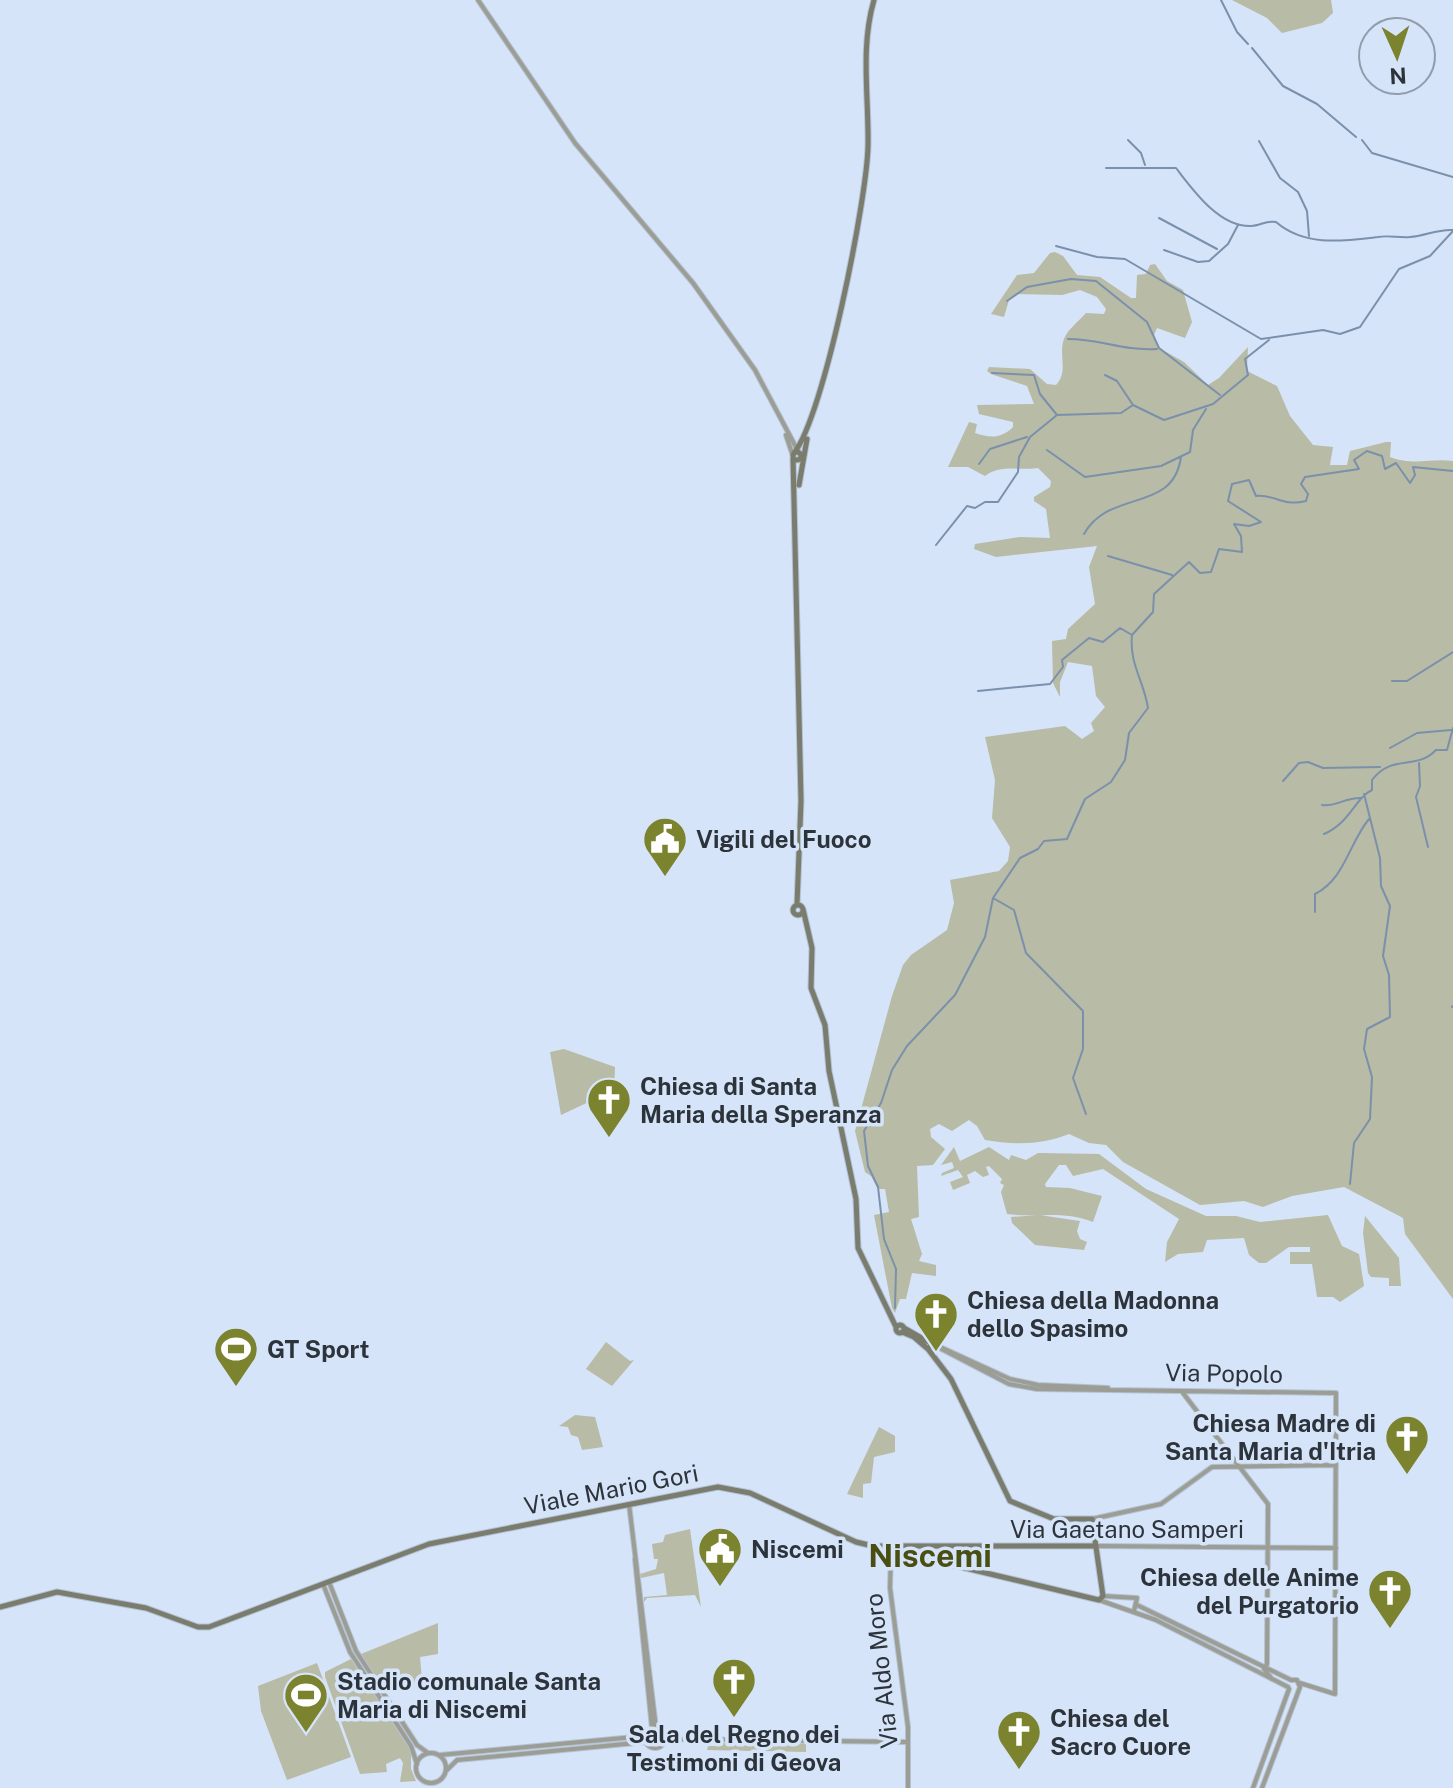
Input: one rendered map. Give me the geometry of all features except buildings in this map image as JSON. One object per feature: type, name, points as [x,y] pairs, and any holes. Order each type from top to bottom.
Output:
[{"type":"main road","points":[[810,938],[801,908],[798,875],[801,801],[797,454],[808,431],[852,252],[868,149],[866,47],[874,0]]},
{"type":"main road","points":[[801,908],[797,915],[806,924],[810,938],[811,988],[825,1025],[829,1071],[856,1199],[857,1243],[900,1328],[930,1347],[951,1379],[1010,1501],[1054,1519],[1092,1519],[1101,1598]]},
{"type":"main road","name":"Viale Mario Gori","points":[[0,1607],[57,1592],[146,1608],[198,1627],[209,1627],[429,1544],[704,1488],[732,1488],[870,1546],[891,1551],[900,1549],[1101,1598]]},
{"type":"main road","name":"Via Gaetano Samperi","points":[[870,1546],[900,1549],[1096,1546]]},
{"type":"street","points":[[478,0],[575,143],[721,322],[755,370],[797,454]]},
{"type":"street","points":[[785,429],[797,454]]},
{"type":"street","name":"Via Popolo","points":[[930,1347],[947,1351],[1010,1379],[1038,1385],[1104,1386],[1112,1390],[1186,1393],[1336,1393],[1336,1465]]},
{"type":"street","points":[[1186,1393],[1268,1504],[1264,1671],[1272,1679]]},
{"type":"street","points":[[1092,1519],[1161,1504],[1212,1467],[1336,1465],[1335,1694],[1291,1680],[1137,1605]]},
{"type":"street","points":[[437,1788],[457,1760],[645,1739],[654,1728],[629,1504]]},
{"type":"street","name":"Via Gaetano Samperi","points":[[1096,1546],[1336,1548]]},
{"type":"street","name":"Via Aldo Moro","points":[[891,1551],[890,1588],[908,1742],[908,1788]]},
{"type":"street","points":[[326,1583],[356,1651],[417,1745],[428,1753],[440,1755],[645,1739],[656,1748],[665,1739],[908,1742]]},
{"type":"street","points":[[326,1583],[350,1652],[411,1746],[417,1773],[430,1788]]},
{"type":"street","points":[[1101,1598],[1137,1598],[1134,1611]]},
{"type":"street","name":"Viale Mario Gori","points":[[1101,1598],[1134,1611],[1289,1688],[1315,1690]]},
{"type":"street","points":[[1253,1788],[1291,1680]]},
{"type":"street","points":[[1262,1788],[1300,1683]]},
{"type":"street","points":[[654,1728],[664,1733],[665,1739]]},
{"type":"street","points":[[417,1764],[428,1753]]},
{"type":"street","points":[[440,1755],[447,1770]]},
{"type":"street","points":[[426,1782],[440,1781]]},
{"type":"green space","points":[[1232,0],[1331,0],[1333,13],[1322,23],[1282,33],[1267,18]]},
{"type":"green space","points":[[1050,253],[1063,256],[1077,275],[1100,277],[1131,298],[1136,298],[1137,275],[1146,274],[1150,265],[1155,264],[1167,281],[1183,290],[1192,322],[1185,338],[1157,328],[1154,335],[1159,348],[1184,362],[1208,385],[1219,378],[1248,347],[1247,371],[1277,386],[1290,416],[1313,445],[1333,447],[1330,465],[1347,465],[1350,451],[1386,442],[1391,442],[1390,457],[1399,460],[1453,461],[1453,1299],[1405,1234],[1403,1218],[1344,1187],[1292,1196],[1263,1207],[1244,1201],[1200,1205],[1123,1162],[1106,1145],[1089,1143],[1069,1134],[1028,1143],[985,1140],[977,1126],[969,1120],[952,1131],[939,1124],[930,1129],[931,1137],[945,1149],[933,1165],[917,1166],[919,1217],[911,1219],[922,1254],[919,1261],[936,1265],[936,1276],[912,1273],[906,1299],[900,1299],[895,1313],[892,1308],[874,1215],[889,1212],[885,1189],[878,1189],[865,1172],[855,1131],[892,996],[903,965],[911,955],[947,930],[954,903],[950,880],[999,871],[1008,861],[1010,847],[992,818],[995,780],[985,737],[1065,726],[1082,739],[1094,731],[1091,723],[1105,707],[1096,696],[1092,666],[1068,662],[1060,682],[1060,697],[1053,683],[1052,641],[1066,639],[1068,629],[1095,604],[1089,567],[1097,546],[996,557],[974,549],[975,544],[1020,537],[1050,538],[1046,509],[1034,501],[1034,497],[1050,487],[1051,481],[1038,468],[1004,469],[985,476],[968,467],[948,467],[969,422],[977,424],[975,433],[990,436],[1004,434],[1013,427],[1013,422],[979,414],[977,405],[1034,404],[1027,386],[991,374],[987,371],[989,367],[1030,369],[1047,384],[1056,385],[1062,374],[1062,345],[1068,332],[1086,313],[1104,314],[1106,309],[1097,297],[1080,290],[1062,295],[1016,294],[1009,300],[1004,317],[991,314],[1017,275],[1034,273]]},
{"type":"green space","points":[[564,1049],[615,1067],[614,1090],[561,1115],[550,1052]]},
{"type":"green space","points":[[954,1147],[960,1161],[989,1147],[1009,1160],[1011,1155],[1026,1160],[1038,1153],[1099,1154],[1146,1189],[1206,1216],[1236,1216],[1260,1222],[1328,1215],[1342,1246],[1359,1254],[1364,1286],[1340,1302],[1333,1297],[1317,1297],[1312,1264],[1290,1264],[1290,1252],[1310,1252],[1310,1247],[1289,1247],[1266,1263],[1259,1263],[1249,1255],[1244,1238],[1207,1240],[1203,1252],[1178,1254],[1165,1262],[1167,1242],[1179,1219],[1103,1169],[1073,1176],[1066,1165],[1059,1165],[1045,1184],[1046,1187],[1070,1188],[1102,1196],[1093,1222],[1061,1215],[1007,1214],[1001,1192],[1004,1185],[1000,1183],[1002,1179],[989,1166],[986,1167],[989,1175],[983,1177],[975,1171],[967,1175],[970,1183],[953,1190],[950,1182],[963,1177],[958,1170],[941,1176],[954,1168],[952,1162],[941,1165]]},
{"type":"green space","points":[[1039,1215],[1080,1221],[1077,1231],[1080,1239],[1087,1242],[1084,1250],[1035,1245],[1012,1223],[1011,1217]]},
{"type":"green space","points":[[1365,1216],[1399,1258],[1401,1286],[1389,1286],[1389,1278],[1371,1277],[1368,1273],[1363,1233]]},
{"type":"green space","points":[[606,1342],[630,1361],[634,1360],[612,1386],[586,1369]]},
{"type":"green space","points":[[575,1415],[595,1417],[603,1447],[582,1450],[578,1437],[571,1435],[568,1427],[559,1426]]},
{"type":"green space","points":[[879,1427],[895,1436],[895,1452],[874,1457],[871,1483],[863,1484],[863,1498],[847,1494]]},
{"type":"green space","points":[[690,1529],[701,1607],[695,1595],[647,1598],[644,1602],[644,1597],[667,1595],[664,1573],[641,1578],[640,1574],[656,1569],[658,1559],[654,1559],[652,1544],[663,1542],[665,1535]]},
{"type":"green space","points":[[438,1623],[438,1654],[420,1657],[422,1680],[387,1693],[361,1654]]},
{"type":"green space","points":[[351,1659],[411,1750],[411,1769],[416,1781],[400,1782],[403,1763],[400,1758],[386,1764],[387,1772],[360,1774],[325,1677],[325,1672]]},
{"type":"green space","name":"Stadio comunale Santa Maria di Niscemi","points":[[317,1663],[351,1757],[287,1780],[261,1711],[258,1686]]},
{"type":"green space","points":[[722,1743],[806,1744],[806,1752],[707,1750],[708,1746],[721,1746]]},
{"type":"waterway","points":[[1221,0],[1237,32],[1248,44]]},
{"type":"waterway","points":[[1252,48],[1283,86],[1317,104],[1356,137]]},
{"type":"waterway","points":[[1128,140],[1141,153],[1145,165]]},
{"type":"waterway","points":[[1362,140],[1372,153],[1453,177]]},
{"type":"waterway","points":[[1259,141],[1280,178],[1298,192],[1307,211],[1309,236]]},
{"type":"waterway","points":[[1106,168],[1176,168],[1208,206],[1228,220],[1251,226],[1276,222],[1287,230],[1312,239],[1338,241],[1382,236],[1410,237],[1453,230]]},
{"type":"waterway","points":[[1159,218],[1217,249]]},
{"type":"waterway","points":[[1164,250],[1198,262],[1209,261],[1228,244],[1238,225]]},
{"type":"waterway","points":[[1056,246],[1097,257],[1125,259],[1261,339],[1323,330],[1340,334],[1360,327],[1399,269],[1430,256],[1453,231]]},
{"type":"waterway","points":[[1007,301],[1027,287],[1071,279],[1096,281],[1147,322],[1159,348],[1220,395]]},
{"type":"waterway","points":[[1068,339],[1157,349]]},
{"type":"waterway","points":[[992,373],[1034,375],[1040,394],[1057,415],[1121,413],[1133,405],[1164,420],[1213,404],[1248,375],[1245,359],[1269,340]]},
{"type":"waterway","points":[[1105,375],[1117,381],[1133,405]]},
{"type":"waterway","points":[[1047,450],[1085,477],[1161,466],[1190,452],[1193,430],[1206,409]]},
{"type":"waterway","points":[[936,545],[967,506],[975,508],[985,502],[998,502],[1018,472],[1019,457],[1030,437],[1057,415]]},
{"type":"waterway","points":[[979,464],[990,449],[1027,437]]},
{"type":"waterway","points":[[895,1308],[896,1269],[884,1239],[878,1187],[868,1166],[864,1131],[881,1103],[892,1070],[907,1046],[955,995],[985,937],[993,898],[1020,858],[1038,849],[1044,841],[1067,839],[1085,799],[1111,782],[1125,760],[1129,733],[1148,708],[1133,655],[1132,635],[1153,612],[1154,594],[1189,562],[1200,573],[1211,572],[1219,549],[1242,552],[1241,536],[1234,524],[1249,526],[1261,522],[1228,501],[1232,484],[1249,480],[1256,496],[1291,502],[1306,501],[1308,494],[1301,484],[1305,477],[1359,469],[1354,460],[1367,451],[1382,456],[1385,469],[1396,463],[1410,483],[1415,475],[1413,467],[1453,471]]},
{"type":"waterway","points":[[1084,534],[1095,520],[1109,511],[1166,487],[1176,475],[1181,457]]},
{"type":"waterway","points":[[1108,556],[1172,575]]},
{"type":"waterway","points":[[978,691],[1050,684],[1063,667],[1062,660],[1089,638],[1103,642],[1120,628],[1132,635]]},
{"type":"waterway","points":[[1392,681],[1407,681],[1453,652]]},
{"type":"waterway","points":[[1324,834],[1347,817],[1372,790],[1372,780],[1380,772],[1396,764],[1421,760],[1436,750],[1447,750],[1453,728]]},
{"type":"waterway","points":[[1390,748],[1417,733],[1451,730]]},
{"type":"waterway","points":[[1283,781],[1299,763],[1308,762],[1323,768],[1380,767]]},
{"type":"waterway","points":[[1419,763],[1420,786],[1416,797],[1428,847]]},
{"type":"waterway","points":[[1350,1184],[1354,1143],[1370,1119],[1372,1077],[1364,1049],[1367,1029],[1390,1017],[1389,975],[1383,956],[1390,906],[1381,886],[1380,858],[1364,794]]},
{"type":"waterway","points":[[1322,805],[1361,798]]},
{"type":"waterway","points":[[1315,912],[1315,894],[1340,870],[1369,819]]},
{"type":"waterway","points":[[993,898],[1014,910],[1026,953],[1083,1011],[1083,1049],[1073,1078],[1086,1114]]},
{"type":"place","name":"Vigili del Fuoco","points":[[665,878]]},
{"type":"place","name":"Chiesa di Santa Maria della Speranza","points":[[609,1139]]},
{"type":"place","name":"Chiesa della Madonna dello Spasimo","points":[[936,1353]]},
{"type":"place","name":"GT Sport","points":[[236,1388]]},
{"type":"place","name":"Chiesa Madre di Santa Maria d'Itria","points":[[1407,1476]]},
{"type":"place","name":"Niscemi","points":[[720,1588]]},
{"type":"place","name":"Chiesa delle Anime del Purgatorio","points":[[1390,1630]]},
{"type":"place","name":"Sala del Regno dei Testimoni di Geova","points":[[734,1719]]},
{"type":"place","name":"Stadio comunale Santa Maria di Niscemi","points":[[306,1734]]},
{"type":"place","name":"Chiesa del Sacro Cuore","points":[[1019,1771]]},
{"type":"district","name":"Niscemi","points":[[930,1555]]}]
